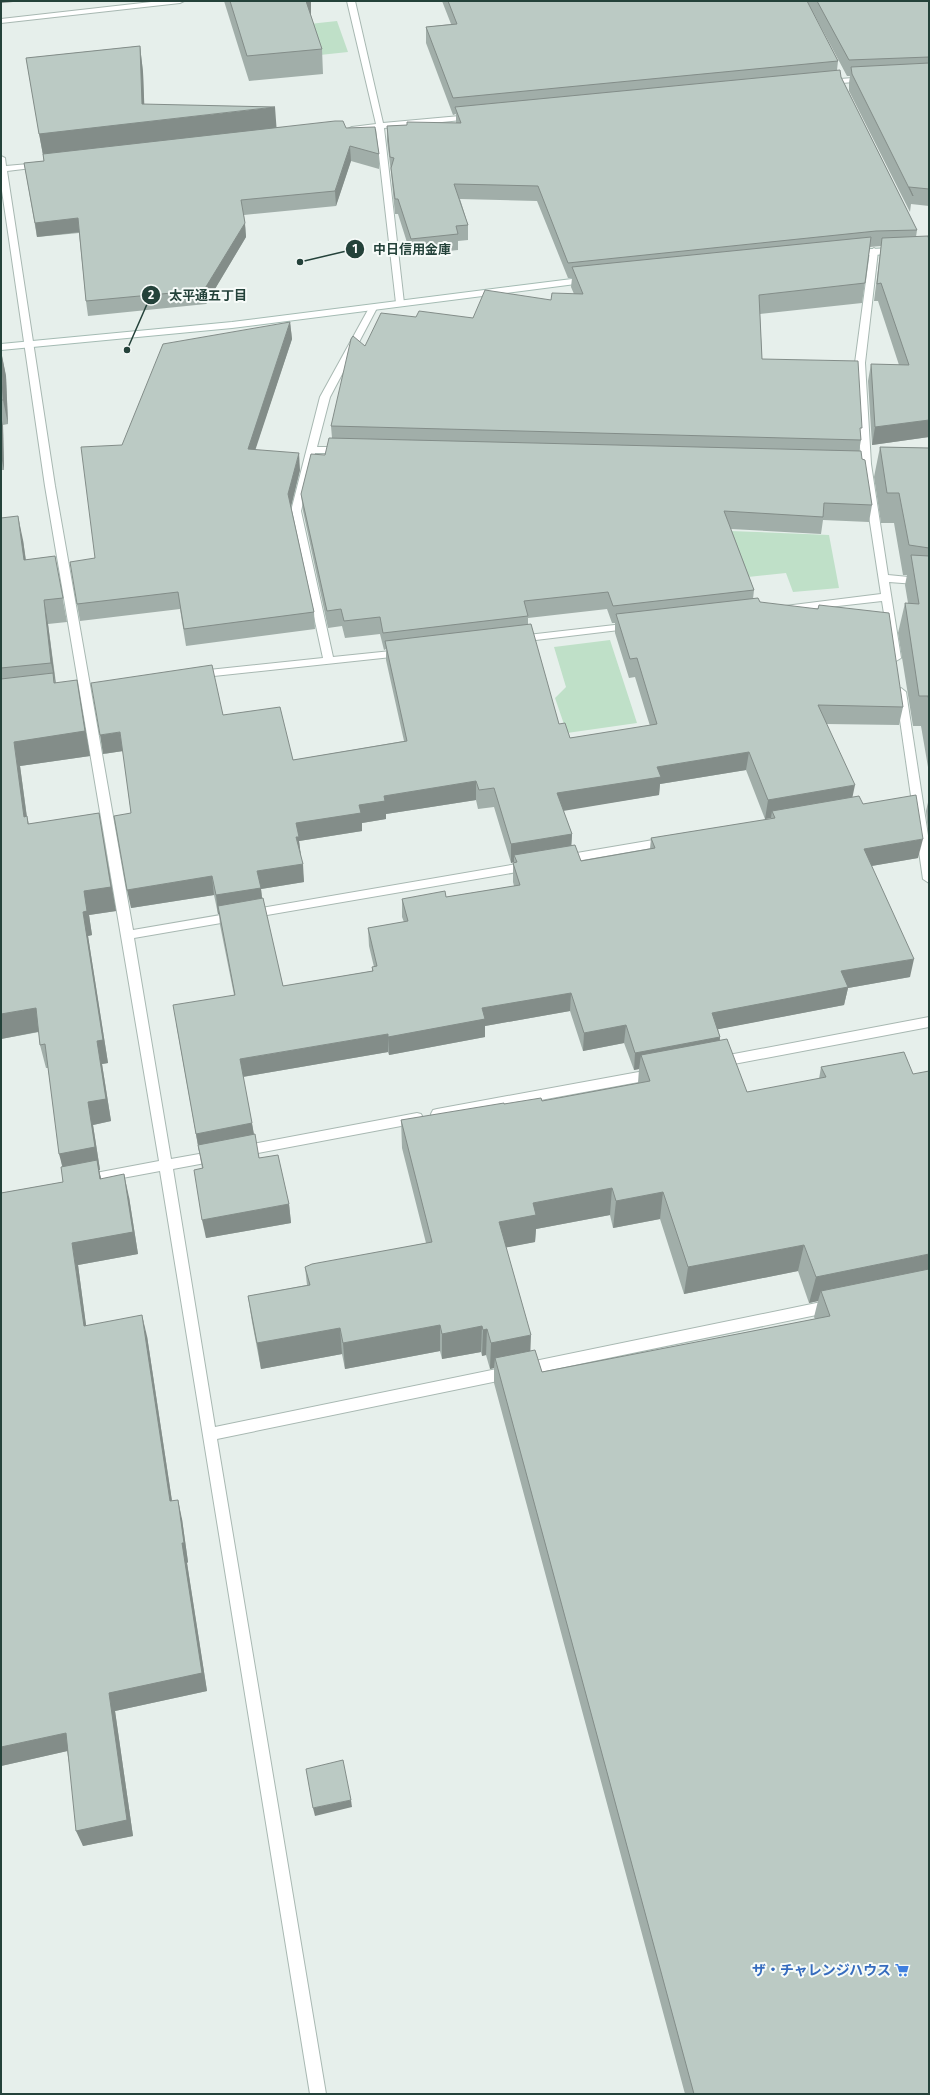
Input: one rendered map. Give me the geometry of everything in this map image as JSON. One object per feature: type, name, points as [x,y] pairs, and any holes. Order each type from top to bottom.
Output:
[{"type":"street","points":[[1,21],[154,2],[180,1]]},
{"type":"street","points":[[351,1],[380,126],[400,303]]},
{"type":"street","points":[[841,78],[844,91]]},
{"type":"street","points":[[819,83],[841,78],[873,79]]},
{"type":"street","points":[[341,130],[482,116]]},
{"type":"street","points":[[1,158],[30,344],[50,486],[128,935],[318,2094]]},
{"type":"street","points":[[3,169],[50,164]]},
{"type":"street","points":[[842,254],[923,246]]},
{"type":"street","points":[[874,251],[860,363],[866,463],[897,667]]},
{"type":"street","points":[[1,347],[232,325],[597,279]]},
{"type":"street","points":[[329,661],[296,511],[325,397],[373,308]]},
{"type":"street","points":[[312,450],[352,451]]},
{"type":"street","points":[[884,578],[929,582]]},
{"type":"street","points":[[777,610],[887,597]]},
{"type":"street","points":[[510,640],[643,625]]},
{"type":"street","points":[[188,677],[408,652]]},
{"type":"street","points":[[899,682],[913,799],[929,879]]},
{"type":"street","points":[[558,861],[675,840]]},
{"type":"street","points":[[128,935],[542,863]]},
{"type":"street","points":[[703,1064],[929,1022]]},
{"type":"street","points":[[72,1182],[664,1072]]},
{"type":"street","points":[[210,1434],[843,1304]]},
{"type":"green space","points":[[337,21],[348,52],[254,62],[245,31]]},
{"type":"green space","points":[[730,531],[829,535],[839,588],[793,592],[786,573],[748,577]]},
{"type":"green space","points":[[610,640],[637,723],[567,733],[555,698],[566,687],[554,647]]},
{"type":"building","points":[[230,1],[306,1],[322,49],[247,56]]},
{"type":"building","points":[[448,1],[807,1],[838,61],[453,98],[426,27],[457,24]]},
{"type":"building","points":[[817,1],[929,1],[929,57],[849,60]]},
{"type":"building","points":[[140,46],[142,104],[275,107],[39,134],[26,58]]},
{"type":"building","points":[[929,63],[929,189],[909,187],[913,196],[852,74],[851,67]]},
{"type":"building","points":[[840,70],[841,77],[917,230],[876,231],[568,263],[538,186],[454,184],[468,225],[456,226],[458,234],[411,239],[398,199],[395,199],[391,168],[394,158],[390,157],[387,126],[407,125],[407,122],[461,123],[455,107]]},
{"type":"building","points":[[343,121],[346,128],[375,127],[379,154],[350,146],[335,191],[241,200],[245,223],[204,290],[86,301],[78,218],[35,223],[24,163],[44,161],[43,154]]},
{"type":"building","points":[[928,236],[929,420],[875,427],[871,364],[909,365],[881,283],[877,284],[882,238]]},
{"type":"building","points":[[871,237],[865,283],[759,295],[762,359],[858,361],[862,428],[860,428],[861,440],[331,426],[351,339],[353,336],[365,346],[381,313],[416,317],[419,311],[473,318],[485,290],[551,300],[552,293],[583,294],[572,267]]},
{"type":"building","points":[[290,322],[248,449],[299,453],[288,494],[314,612],[184,629],[178,592],[77,604],[70,562],[95,558],[81,447],[122,445],[163,344]]},
{"type":"building","points":[[1,351],[3,400],[1,400]]},
{"type":"building","points":[[329,438],[861,451],[862,459],[865,460],[872,505],[824,503],[823,517],[724,511],[754,590],[613,606],[608,592],[524,601],[528,616],[383,633],[380,617],[344,621],[341,609],[327,611],[301,494],[311,454],[325,455]]},
{"type":"building","points":[[880,447],[929,448],[929,548],[909,545],[899,493],[887,493]]},
{"type":"building","points":[[18,516],[24,560],[55,556],[63,598],[44,600],[51,663],[1,668],[1,518]]},
{"type":"building","points":[[911,555],[929,556],[929,701],[928,696],[919,696],[905,603],[919,604]]},
{"type":"building","points":[[758,598],[760,602],[818,609],[819,605],[889,613],[903,707],[818,705],[855,785],[768,800],[749,752],[657,767],[661,777],[557,793],[572,834],[511,844],[494,788],[479,790],[476,781],[384,796],[385,801],[359,805],[361,813],[296,823],[299,837],[296,837],[303,864],[257,871],[261,888],[216,895],[212,876],[127,890],[114,816],[131,813],[120,732],[100,735],[91,683],[212,665],[223,715],[280,707],[293,760],[407,741],[385,641],[531,624],[559,724],[565,723],[570,738],[657,724],[637,658],[630,659],[616,614]]},
{"type":"building","points":[[53,673],[54,683],[77,680],[85,731],[14,742],[24,817],[27,816],[28,824],[99,813],[111,887],[84,891],[87,911],[83,912],[103,1040],[97,1041],[106,1099],[88,1102],[95,1147],[59,1154],[45,1044],[40,1045],[36,1008],[1,1014],[1,679]]},
{"type":"building","points":[[916,795],[923,839],[864,849],[914,959],[841,971],[848,987],[712,1013],[720,1037],[635,1053],[626,1025],[584,1033],[571,993],[482,1008],[485,1019],[388,1037],[388,1034],[240,1059],[252,1123],[196,1134],[173,1005],[235,995],[218,906],[263,898],[283,986],[373,971],[372,967],[377,966],[368,928],[408,921],[402,899],[445,891],[446,897],[520,885],[513,863],[517,862],[514,855],[575,845],[581,861],[655,848],[651,838],[775,818],[772,811],[859,796],[863,804]]},
{"type":"building","points":[[727,1039],[747,1092],[826,1077],[821,1067],[904,1052],[913,1074],[929,1071],[929,1254],[816,1277],[804,1245],[688,1267],[663,1192],[616,1201],[612,1188],[533,1203],[536,1215],[499,1222],[531,1335],[491,1343],[487,1329],[483,1330],[482,1326],[442,1334],[440,1325],[343,1343],[340,1328],[257,1343],[248,1296],[310,1285],[305,1267],[312,1264],[432,1242],[401,1120],[541,1098],[542,1101],[650,1081],[641,1055]]},
{"type":"building","points":[[255,1134],[259,1158],[278,1155],[289,1204],[202,1220],[194,1170],[203,1168],[198,1145]]},
{"type":"building","points":[[97,1160],[100,1179],[124,1174],[133,1232],[72,1243],[84,1326],[142,1315],[170,1501],[178,1500],[184,1543],[182,1543],[202,1673],[109,1693],[127,1820],[76,1831],[66,1733],[1,1747],[1,1193],[63,1182],[61,1167]]},
{"type":"building","points":[[929,1269],[929,2094],[694,2094],[495,1358],[535,1350],[542,1372],[830,1316],[821,1291]]},
{"type":"building","points":[[343,1760],[351,1800],[313,1808],[306,1769]]},
{"type":"place","name":"中日信用金庫","points":[[300,262]]},
{"type":"place","name":"太平通五丁目","points":[[127,350]]},
{"type":"place","name":"ザ・チャレンジハウス","points":[[902,1970]]}]
